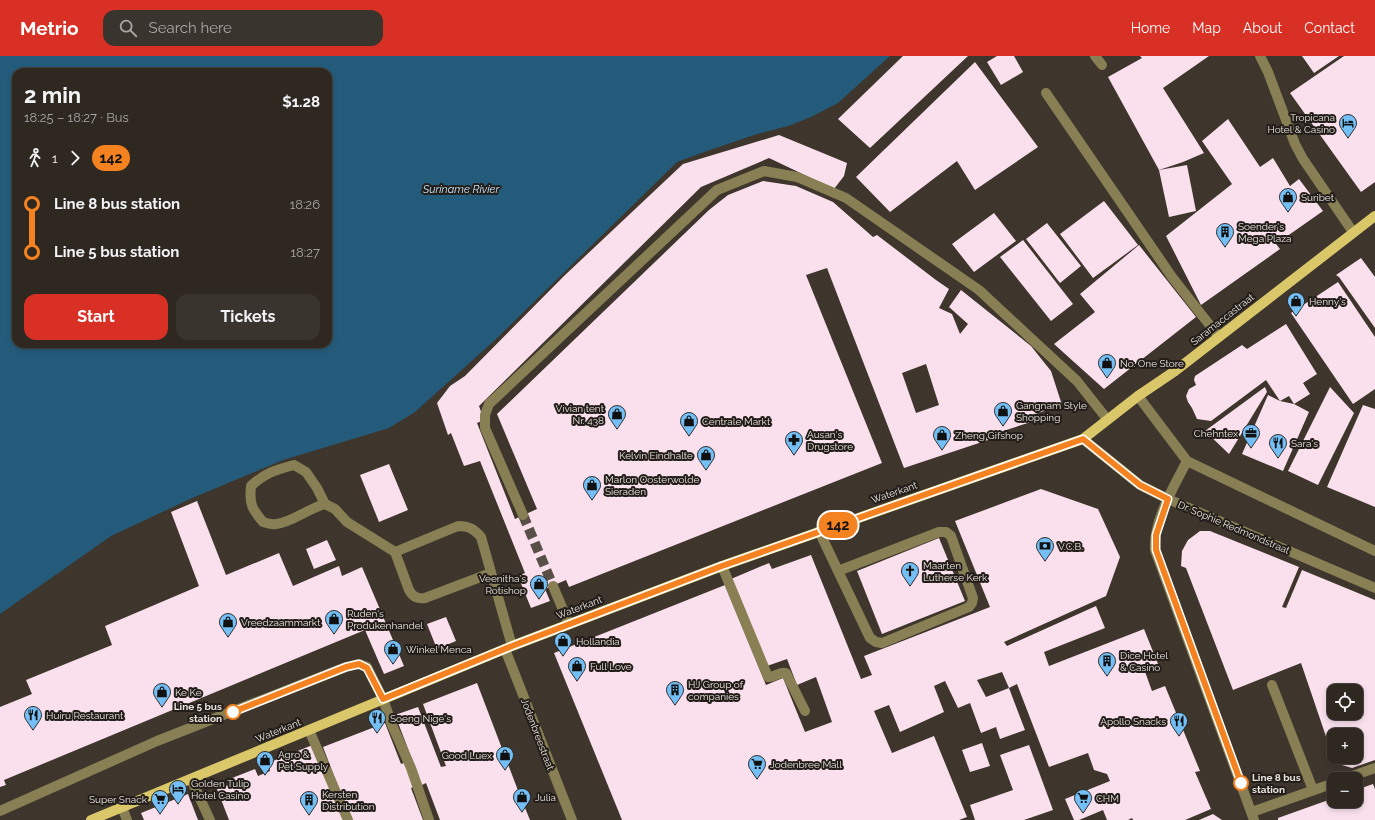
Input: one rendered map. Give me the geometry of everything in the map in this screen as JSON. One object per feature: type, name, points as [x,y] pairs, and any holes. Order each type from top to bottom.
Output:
[{"type":"main road","name":"Saramaccastraat","points":[[1083,439],[1138,396],[1175,371],[1375,216]]},
{"type":"main road","name":"Waterkant","points":[[91,820],[102,818],[122,807],[508,647],[722,566],[1083,439]]},
{"type":"street","points":[[1095,56],[1102,66]]},
{"type":"street","points":[[1260,56],[1268,72],[1295,144],[1303,159],[1353,232]]},
{"type":"street","points":[[1046,94],[1172,277],[1218,337]]},
{"type":"street","points":[[523,516],[485,428],[484,415],[489,404],[716,190],[764,171],[797,177],[846,198],[979,290],[1077,381],[1108,419]]},
{"type":"street","points":[[1138,396],[1187,461],[1375,551]]},
{"type":"street","name":"Dr. Sophie Redmondstraat","points":[[1083,439],[1140,485],[1168,499],[1375,588]]},
{"type":"street","points":[[1187,461],[1168,499],[1156,535],[1156,550],[1253,816],[1327,785]]},
{"type":"street","points":[[325,504],[317,506],[282,523],[274,524],[263,522],[251,507],[251,486],[262,476],[294,465],[306,472],[317,488],[325,504],[335,509],[347,522],[396,552],[409,590],[412,595],[419,598],[424,598],[491,573]]},
{"type":"street","name":"Jodenbreestraat","points":[[396,552],[458,526],[467,526],[475,530],[481,537],[508,647],[572,820]]},
{"type":"street","points":[[819,531],[838,571],[870,638],[876,642],[882,643],[969,607],[972,603],[973,598],[951,536],[946,532],[939,532],[838,571]]},
{"type":"street","points":[[722,566],[768,677],[782,672],[786,673],[805,711]]},
{"type":"street","points":[[553,586],[568,624]]},
{"type":"street","points":[[0,811],[157,741],[346,667],[359,664],[367,668],[383,699],[429,820]]},
{"type":"street","points":[[1272,685],[1313,790]]},
{"type":"street","points":[[309,730],[348,820]]},
{"type":"street","points":[[1363,772],[1375,768]]},
{"type":"street","points":[[190,779],[210,820]]},
{"type":"street","points":[[122,807],[127,820]]},
{"type":"water","name":"Suriname Rivier","points":[[0,56],[890,56],[838,103],[811,117],[788,126],[757,134],[677,162],[495,340],[415,412],[389,428],[283,460],[190,499],[111,536],[0,614]]},
{"type":"building","points":[[903,56],[968,56],[870,148],[838,119]]},
{"type":"building","points":[[997,56],[1014,56],[1023,72],[1001,85],[987,62]]},
{"type":"building","points":[[1140,56],[1209,56],[1163,88],[1204,153],[1159,170],[1108,77],[1142,58]]},
{"type":"building","points":[[1302,56],[1339,56],[1314,73]]},
{"type":"building","name":"Tropicana Hotel & Casino","points":[[1344,56],[1375,56],[1375,182],[1361,192],[1290,93]]},
{"type":"building","points":[[975,62],[1038,147],[975,190],[957,161],[890,212],[856,177]]},
{"type":"building","points":[[1228,119],[1260,167],[1273,158],[1290,186],[1299,179],[1323,211],[1276,244],[1280,249],[1201,305],[1166,236],[1232,184],[1202,141]]},
{"type":"building","points":[[779,135],[847,163],[844,176],[834,189],[769,158],[701,187],[479,406],[484,420],[477,423],[515,519],[537,509],[497,414],[709,210],[728,195],[763,181],[796,186],[833,202],[873,237],[877,235],[949,289],[939,308],[952,314],[960,334],[968,324],[949,307],[961,290],[1031,346],[1051,371],[1062,405],[1032,415],[1034,421],[997,433],[997,437],[904,468],[827,268],[806,275],[882,463],[569,587],[566,580],[545,589],[550,601],[531,608],[518,576],[525,573],[480,461],[464,466],[451,433],[448,435],[437,403],[450,386],[465,376],[564,276],[683,164]],"holes":[[[926,364],[939,405],[916,413],[902,373]]]},
{"type":"building","points":[[1187,165],[1196,211],[1169,217],[1159,170]]},
{"type":"building","points":[[1104,201],[1138,245],[1093,278],[1060,234]]},
{"type":"building","points":[[994,213],[1016,241],[974,272],[952,244]]},
{"type":"building","points":[[1047,223],[1081,266],[1060,283],[1026,239]]},
{"type":"building","points":[[1023,240],[1073,304],[1051,321],[1000,257]]},
{"type":"building","points":[[1139,245],[1196,317],[1104,389],[1054,344],[1095,312],[1080,294]]},
{"type":"building","points":[[1361,258],[1375,277],[1375,328],[1339,277],[1336,275]]},
{"type":"building","points":[[1338,282],[1375,337],[1375,389],[1353,404],[1291,313]]},
{"type":"building","points":[[1286,324],[1317,374],[1303,383],[1310,394],[1294,404],[1289,396],[1280,401],[1266,380],[1211,421],[1197,419],[1186,396],[1189,389],[1196,385],[1194,380],[1195,376],[1242,345],[1247,349]]},
{"type":"building","points":[[1265,387],[1267,392],[1229,454],[1205,431]]},
{"type":"building","points":[[1330,387],[1354,413],[1318,485],[1288,471]]},
{"type":"building","points":[[1268,395],[1280,401],[1294,404],[1309,412],[1283,471],[1242,454]]},
{"type":"building","points":[[1363,405],[1375,409],[1375,507],[1327,487]]},
{"type":"building","points":[[389,464],[408,510],[379,522],[360,475]]},
{"type":"building","points":[[1041,489],[1098,509],[1120,557],[1106,596],[1004,642],[1007,646],[1096,606],[1105,628],[1044,652],[1049,666],[1144,629],[1158,664],[1144,669],[1152,691],[1165,686],[1200,771],[1195,772],[1211,809],[1185,820],[1133,820],[1132,818],[1128,820],[1107,820],[1103,810],[1079,820],[1074,820],[1065,799],[1110,781],[1107,774],[1094,770],[1088,753],[1049,767],[1017,684],[1009,688],[1025,730],[1000,739],[996,727],[981,733],[970,703],[958,708],[945,681],[934,686],[944,712],[900,732],[889,705],[874,711],[892,753],[934,736],[967,817],[959,820],[622,820],[554,653],[725,585],[766,685],[783,678],[805,732],[832,722],[816,677],[797,685],[787,659],[767,666],[731,579],[769,563],[772,569],[811,555],[861,679],[872,675],[864,656],[990,607],[955,521]],"holes":[[[1002,672],[1009,688],[986,697],[977,680]]]},
{"type":"building","points":[[197,501],[226,575],[279,553],[293,586],[339,566],[342,576],[362,567],[404,666],[384,674],[365,630],[4,780],[6,785],[0,787],[0,707],[32,694],[26,680],[112,645],[105,626],[199,586],[171,512]]},
{"type":"building","points":[[1200,531],[1210,531],[1299,567],[1282,607],[1286,608],[1302,570],[1375,600],[1375,760],[1352,768],[1338,764],[1363,764],[1363,728],[1327,728],[1327,739],[1301,663],[1233,690],[1186,568],[1181,566],[1182,551],[1188,540]]},
{"type":"building","name":"Maarten Lutherse Kerk","points":[[939,538],[965,601],[882,634],[857,571]]},
{"type":"building","points":[[327,540],[336,560],[314,569],[306,549]]},
{"type":"building","points":[[446,617],[456,641],[437,649],[427,624]]},
{"type":"building","points":[[477,683],[530,820],[440,820],[426,783],[422,785],[395,715],[418,707],[441,767],[446,766],[423,704]]},
{"type":"building","points":[[385,723],[401,764],[406,762],[416,786],[411,788],[423,820],[351,820],[323,747]]},
{"type":"building","points":[[982,743],[990,766],[970,772],[962,750]]},
{"type":"building","points":[[315,744],[346,820],[229,820],[217,789],[229,785],[227,780],[255,769],[258,776],[270,771],[268,763]]},
{"type":"building","points":[[1029,745],[1053,810],[1024,820],[975,820],[970,805],[1013,790],[1000,755]]},
{"type":"building","points":[[1373,784],[1375,789],[1375,820],[1278,820],[1278,818],[1327,800],[1327,808],[1363,808],[1363,788]]},
{"type":"building","name":"Golden Tulip Hotel Casino","points":[[188,794],[198,820],[144,820],[141,813]]},
{"type":"building","points":[[1213,814],[1222,820],[1199,820]]},
{"type":"tunnel","points":[[523,515],[553,586]]},
{"type":"bus line","name":"142","points":[[233,712],[346,667],[359,664],[367,668],[383,699],[512,646],[722,566],[1083,439],[1140,485],[1168,499],[1156,535],[1156,550],[1241,783]]},
{"type":"place","name":"Tropicana Hotel & Casino","points":[[1348,138]]},
{"type":"place","name":"Suribet","points":[[1288,212]]},
{"type":"place","name":"Soender's Mega Plaza","points":[[1225,247]]},
{"type":"place","name":"Henny's","points":[[1296,316]]},
{"type":"place","name":"No. One Store","points":[[1107,378]]},
{"type":"place","name":"Gangnam Style Shopping","points":[[1003,426]]},
{"type":"place","name":"Vivian tent Nr. 438","points":[[617,429]]},
{"type":"place","name":"Centrale Markt","points":[[689,436]]},
{"type":"place","name":"Chehntex","points":[[1251,448]]},
{"type":"place","name":"Zheng Gifshop","points":[[942,450]]},
{"type":"place","name":"Ausan's Drugstore","points":[[794,455]]},
{"type":"place","name":"Sara's","points":[[1278,458]]},
{"type":"place","name":"Kelvin Eindhalte","points":[[706,470]]},
{"type":"place","name":"Marlon Oosterwolde Sieraden","points":[[592,500]]},
{"type":"place","name":"V.C.B.","points":[[1045,561]]},
{"type":"place","name":"Maarten Lutherse Kerk","points":[[910,586]]},
{"type":"place","name":"Veenitha's Rotishop","points":[[539,599]]},
{"type":"place","name":"Ruden's Produkenhandel","points":[[334,634]]},
{"type":"place","name":"Vreedzaammarkt","points":[[228,637]]},
{"type":"place","name":"Hollandia","points":[[563,656]]},
{"type":"place","name":"Winkel Menca","points":[[393,664]]},
{"type":"place","name":"Dice Hotel & Casino","points":[[1107,676]]},
{"type":"place","name":"Full Love","points":[[577,681]]},
{"type":"place","name":"HJ Group of companies","points":[[675,705]]},
{"type":"place","name":"Ke Ke","points":[[162,707]]},
{"type":"place","name":"Line 5 bus station","points":[[233,712]]},
{"type":"place","name":"Huiru Restaurant","points":[[33,730]]},
{"type":"place","name":"Soeng Nige's","points":[[377,733]]},
{"type":"place","name":"Apollo Snacks","points":[[1179,736]]},
{"type":"place","name":"Good Luex","points":[[505,770]]},
{"type":"place","name":"Agro & Pet Supply","points":[[265,775]]},
{"type":"place","name":"Jodenbree Mall","points":[[757,779]]},
{"type":"place","name":"Line 8 bus station","points":[[1241,783]]},
{"type":"place","name":"Golden Tulip Hotel Casino","points":[[178,804]]},
{"type":"place","name":"Julia","points":[[522,812]]},
{"type":"place","name":"CHM","points":[[1083,813]]},
{"type":"place","name":"Super Snack","points":[[160,814]]},
{"type":"place","name":"Kersten Distribution","points":[[309,815]]}]
